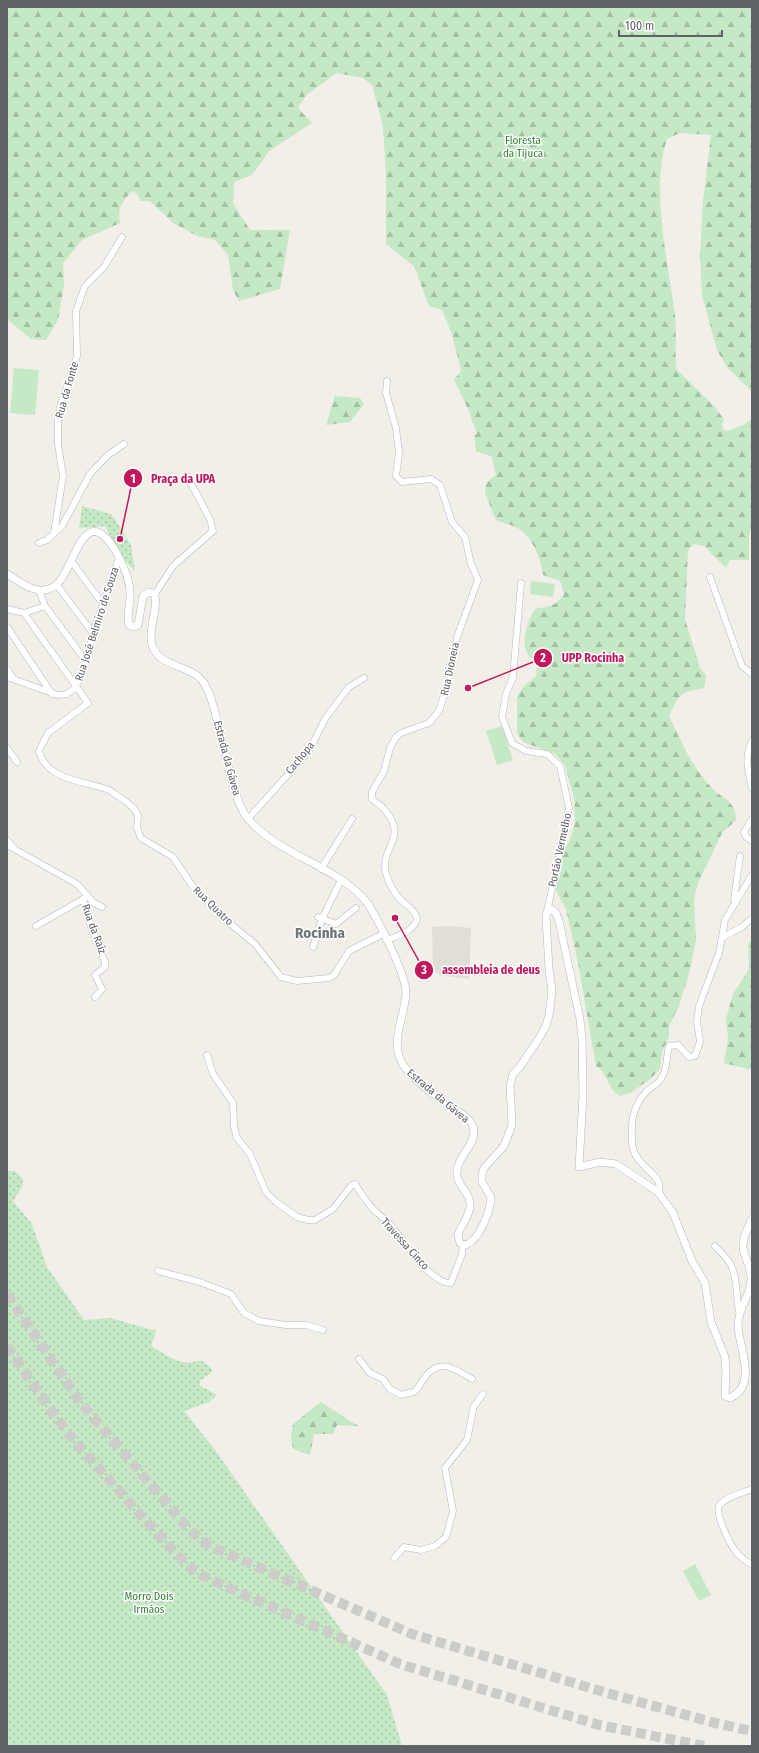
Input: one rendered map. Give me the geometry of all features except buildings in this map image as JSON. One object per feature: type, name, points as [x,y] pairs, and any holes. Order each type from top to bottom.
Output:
[{"type":"street","name":"Rua da Fonte","points":[[54,533],[63,476],[58,444],[58,420],[60,407],[77,356],[76,311],[84,286],[104,266],[122,237]]},
{"type":"street","name":"Rua Dioneia","points":[[385,937],[399,936],[416,923],[417,918],[414,910],[398,897],[387,876],[385,863],[394,840],[395,831],[391,819],[383,808],[372,799],[371,794],[384,772],[390,748],[396,737],[402,733],[429,723],[439,711],[450,676],[457,637],[478,580],[471,564],[467,541],[452,522],[440,485],[431,479],[408,483],[402,482],[398,478],[396,473],[399,453],[396,428],[387,398],[386,381]]},
{"type":"street","points":[[39,543],[62,526],[90,474],[108,455],[124,444]]},
{"type":"street","points":[[7,574],[25,586],[40,590],[56,584],[72,562],[85,536],[94,531],[105,535],[118,558],[130,588],[128,622],[130,626],[137,627],[140,623],[142,598],[144,594],[151,591],[155,594],[173,566],[213,531],[210,519],[187,476]]},
{"type":"street","name":"Rua José Belmiro de Souza","points":[[52,694],[67,694],[76,686],[83,673],[93,633],[118,558]]},
{"type":"street","points":[[72,562],[103,604]]},
{"type":"street","points":[[710,577],[742,666],[752,674]]},
{"type":"street","name":"Portão Vermelho","points":[[521,583],[513,677],[506,694],[502,717],[512,743],[526,751],[547,754],[560,766],[569,808],[546,912]]},
{"type":"street","points":[[56,584],[93,633]]},
{"type":"street","points":[[40,590],[45,606],[86,661]]},
{"type":"street","name":"Estrada da Gávea","points":[[155,594],[156,604],[150,631],[152,646],[161,658],[194,673],[204,683],[217,721],[232,783],[248,819],[278,844],[341,880],[361,894],[368,904],[385,937],[402,974],[406,987],[398,1044],[401,1062],[412,1076],[449,1106],[465,1115],[473,1126],[473,1137],[458,1164],[456,1172],[458,1180],[470,1202],[468,1213],[458,1235],[460,1243],[463,1245]]},
{"type":"street","points":[[7,609],[24,612],[45,606]]},
{"type":"street","points":[[24,612],[76,686]]},
{"type":"street","points":[[7,628],[52,694]]},
{"type":"street","points":[[7,669],[10,678],[52,694]]},
{"type":"street","name":"Cachopa","points":[[248,819],[309,751],[325,719],[349,688],[364,678]]},
{"type":"street","name":"Rua Quatro","points":[[76,686],[88,703],[63,720],[45,736],[39,751],[45,762],[53,770],[66,778],[107,790],[131,806],[138,816],[137,828],[139,835],[146,842],[173,857],[193,887],[232,925],[255,944],[278,975],[290,980],[329,978],[334,975],[349,951],[385,937]]},
{"type":"street","points":[[752,741],[747,756],[747,767],[752,788]]},
{"type":"street","points":[[7,748],[17,762]]},
{"type":"street","points":[[321,869],[352,819]]},
{"type":"street","points":[[752,819],[744,832],[746,837],[752,841]]},
{"type":"street","points":[[7,839],[18,851]]},
{"type":"street","points":[[7,844],[64,876],[82,888],[86,898],[102,907]]},
{"type":"street","points":[[734,903],[740,856]]},
{"type":"street","points":[[658,1192],[660,1181],[642,1166],[634,1153],[632,1138],[632,1114],[637,1104],[647,1091],[661,1079],[667,1064],[669,1046],[678,1045],[689,1057],[695,1056],[698,1051],[700,1042],[697,1022],[700,1006],[719,953],[725,920],[752,875]]},
{"type":"street","points":[[313,947],[320,918],[341,880]]},
{"type":"street","points":[[36,926],[86,898]]},
{"type":"street","name":"Rua da Raíz","points":[[86,898],[90,924],[106,962],[105,966],[95,975],[102,989],[95,997]]},
{"type":"street","points":[[320,918],[336,924],[356,908]]},
{"type":"street","points":[[463,1245],[469,1244],[478,1234],[490,1204],[490,1194],[482,1182],[482,1174],[484,1168],[504,1146],[512,1125],[510,1086],[512,1074],[519,1068],[538,1040],[546,1026],[549,1015],[552,991],[549,969],[546,912],[551,909],[554,910],[558,917],[580,1019],[583,1067],[579,1167],[600,1162],[616,1164],[658,1192],[673,1213],[692,1261],[705,1283],[711,1322],[725,1357],[726,1370],[723,1392],[725,1396],[730,1398],[737,1393],[746,1371],[744,1355],[738,1332],[740,1315],[751,1281],[743,1249],[743,1242],[752,1219]]},
{"type":"street","points":[[723,937],[742,927],[750,920]]},
{"type":"street","name":"Travessa Cinco","points":[[207,1055],[213,1074],[233,1103],[234,1127],[237,1138],[250,1154],[266,1192],[280,1206],[297,1217],[315,1220],[333,1209],[351,1186],[355,1184],[374,1211],[389,1224],[431,1274],[442,1281],[451,1283],[462,1254],[463,1245]]},
{"type":"street","points":[[715,1246],[731,1265],[735,1275],[736,1298],[740,1315]]},
{"type":"street","points":[[158,1271],[200,1282],[231,1294],[244,1313],[259,1321],[286,1325],[310,1325],[323,1330]]},
{"type":"street","points":[[359,1359],[370,1373],[383,1379],[393,1391],[401,1396],[414,1392],[430,1370],[439,1366],[451,1367],[472,1379]]},
{"type":"street","points":[[394,1558],[404,1547],[421,1550],[438,1543],[446,1537],[453,1511],[445,1468],[467,1440],[474,1406],[484,1394]]},
{"type":"street","points":[[752,1489],[722,1502],[718,1507],[722,1524],[733,1548],[744,1561],[752,1565]]},
{"type":"shaded area","points":[[449,926],[471,928],[469,979],[440,975],[433,970],[432,927]]},
{"type":"green space","name":"Floresta da Tijuca","points":[[7,7],[752,7],[752,392],[727,367],[717,350],[702,295],[700,256],[703,201],[711,135],[680,133],[667,139],[662,158],[660,178],[660,200],[664,245],[675,315],[676,369],[713,405],[724,419],[722,424],[723,430],[728,431],[743,425],[752,419],[752,524],[749,536],[749,560],[730,560],[726,568],[704,546],[694,544],[688,550],[685,619],[700,668],[706,675],[704,688],[690,691],[681,695],[669,716],[683,745],[700,774],[714,790],[730,802],[736,814],[736,820],[722,833],[698,883],[694,899],[696,940],[690,970],[679,1006],[669,1026],[669,1037],[662,1051],[660,1069],[649,1080],[630,1093],[620,1096],[616,1093],[603,1073],[596,1066],[578,963],[566,909],[556,891],[554,879],[560,858],[570,840],[575,822],[574,798],[565,765],[555,754],[523,742],[517,733],[517,697],[524,686],[536,676],[537,664],[528,655],[525,644],[526,631],[530,618],[536,608],[552,605],[564,595],[560,581],[543,575],[536,549],[524,533],[511,525],[496,520],[485,493],[486,483],[496,475],[492,457],[476,451],[474,435],[477,434],[468,409],[454,380],[461,371],[452,334],[442,310],[429,306],[414,266],[386,244],[386,176],[383,126],[372,85],[363,78],[337,73],[306,95],[298,108],[312,123],[269,151],[252,175],[234,182],[233,203],[250,230],[290,230],[280,289],[239,301],[233,290],[228,255],[215,240],[197,236],[173,223],[150,201],[140,201],[137,194],[133,191],[121,205],[119,213],[120,223],[82,240],[63,263],[64,286],[58,320],[46,340],[31,339],[7,319]]},
{"type":"green space","points":[[14,368],[39,370],[35,415],[10,413]]},
{"type":"green space","points":[[335,396],[360,398],[364,404],[350,422],[326,425]]},
{"type":"green space","points":[[82,506],[111,514],[131,545],[135,572],[119,553],[105,526],[79,528]]},
{"type":"green space","points":[[531,581],[555,584],[553,597],[530,594]]},
{"type":"green space","points":[[502,726],[513,760],[497,765],[486,731]]},
{"type":"green space","points":[[752,939],[752,1070],[724,1063],[728,1038],[726,1019],[733,994],[749,969],[748,944]]},
{"type":"green space","name":"Morro Dois Irmãos","points":[[7,1171],[15,1171],[23,1179],[22,1187],[13,1201],[32,1224],[47,1267],[84,1320],[110,1318],[156,1331],[151,1346],[179,1361],[188,1363],[198,1361],[204,1362],[213,1371],[200,1381],[199,1385],[217,1395],[209,1402],[184,1411],[215,1450],[387,1695],[402,1746],[7,1746]]},
{"type":"green space","points":[[321,1402],[358,1426],[337,1425],[333,1434],[314,1434],[310,1455],[293,1449],[291,1436],[293,1424]]},
{"type":"green space","points":[[695,1564],[711,1595],[699,1601],[683,1571]]},
{"type":"tunnel","points":[[7,1294],[80,1402],[188,1528],[204,1542],[221,1551],[412,1634],[607,1693],[715,1723],[752,1731]]},
{"type":"tunnel","points":[[7,1346],[57,1419],[75,1442],[177,1555],[191,1568],[205,1577],[400,1664],[599,1725],[704,1746]]},
{"type":"place","name":"Praça da UPA","points":[[120,539]]},
{"type":"place","name":"UPP Rocinha","points":[[468,688]]},
{"type":"place","name":"assembleia de deus","points":[[395,918]]},
{"type":"district","name":"Rocinha","points":[[320,933]]}]
